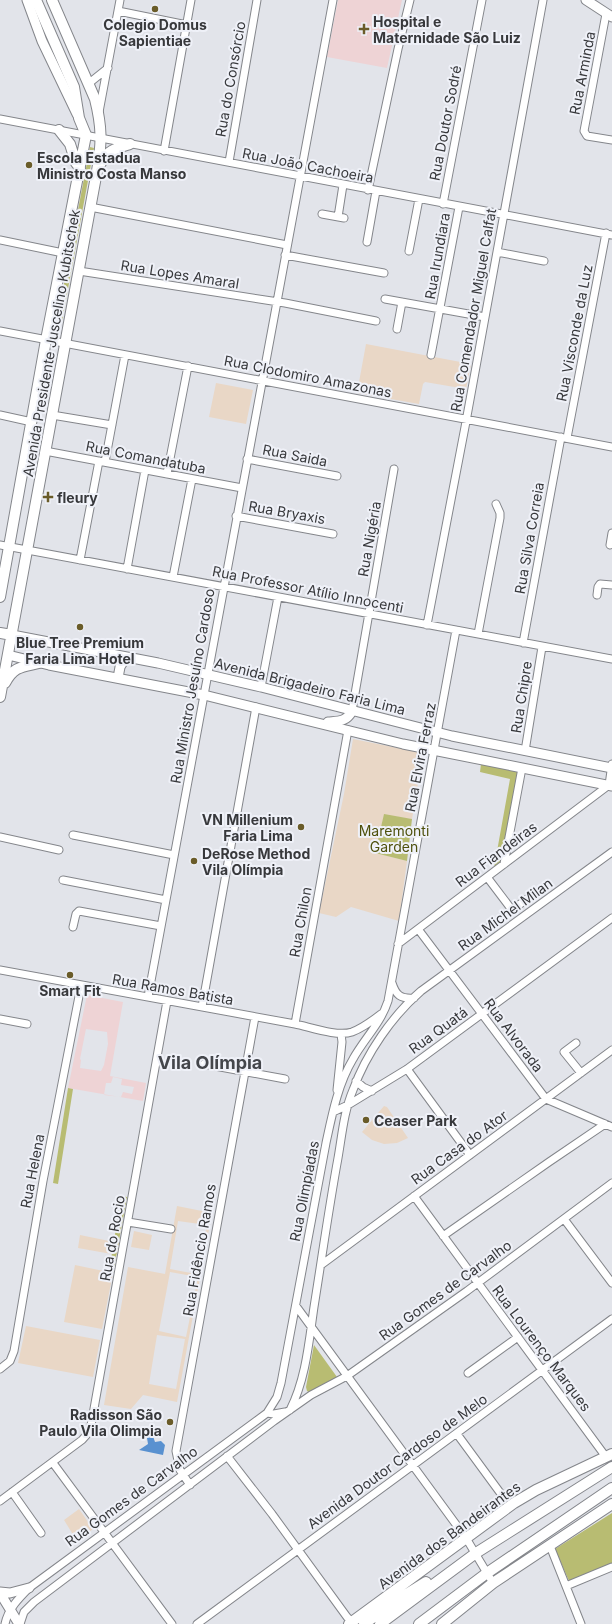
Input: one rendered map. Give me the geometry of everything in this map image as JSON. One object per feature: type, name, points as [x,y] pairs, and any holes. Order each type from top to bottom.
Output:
[{"type":"highway","points":[[36,0],[74,86],[79,118],[86,135]]},
{"type":"highway","name":"Avenida Presidente Juscelino Kubitschek","points":[[0,695],[4,655],[12,635],[102,138],[99,114],[88,84],[52,0]]},
{"type":"highway","points":[[59,130],[70,144],[76,163],[80,168]]},
{"type":"highway","name":"Avenida Presidente Juscelino Kubitschek","points":[[0,596],[5,546],[32,422],[46,340],[86,135]]},
{"type":"highway","points":[[97,171],[103,159],[111,150],[130,144]]},
{"type":"highway","name":"Avenida Brigadeiro Faria Lima","points":[[0,633],[12,635]]},
{"type":"highway","points":[[0,695],[9,676],[16,669],[39,663]]},
{"type":"highway","name":"Avenida dos Bandeirantes","points":[[351,1623],[495,1516],[531,1493],[609,1456]]},
{"type":"highway","points":[[380,1624],[476,1553],[612,1467]]},
{"type":"highway","points":[[419,1624],[487,1573],[612,1488]]},
{"type":"highway","points":[[442,1624],[493,1583],[612,1504]]},
{"type":"highway","points":[[364,1624],[402,1597],[435,1577],[458,1566]]},
{"type":"highway","points":[[431,1624],[454,1604],[466,1598],[476,1596]]},
{"type":"main road","points":[[27,0],[51,62],[79,118]]},
{"type":"main road","points":[[586,0],[609,16]]},
{"type":"main road","name":"Avenida Brigadeiro Faria Lima","points":[[12,635],[207,674],[438,733],[525,751],[612,766]]},
{"type":"main road","points":[[4,655],[204,694],[434,751],[610,785]]},
{"type":"main road","points":[[118,678],[120,667],[126,657]]},
{"type":"main road","points":[[318,723],[342,721],[348,718],[352,711]]},
{"type":"main road","points":[[19,1624],[0,1593],[10,1593],[29,1588]]},
{"type":"street","points":[[99,114],[120,0]]},
{"type":"street","points":[[164,150],[191,0]]},
{"type":"street","name":"Rua do Consórcio","points":[[229,162],[258,0]]},
{"type":"street","name":"Rua Ministro Jesuíno Cardoso","points":[[148,997],[236,516],[277,303],[299,176],[333,0]]},
{"type":"street","points":[[367,242],[372,190],[398,49],[410,0]]},
{"type":"street","name":"Rua Doutor Sodré","points":[[443,204],[482,0]]},
{"type":"street","name":"Rua Comendador Miguel Calfat","points":[[427,625],[543,0]]},
{"type":"street","points":[[118,12],[187,25]]},
{"type":"street","name":"Rua Arminda","points":[[609,16],[584,131],[587,136],[612,140]]},
{"type":"street","points":[[88,84],[108,68]]},
{"type":"street","name":"Rua João Cachoeira","points":[[0,119],[443,204],[609,234]]},
{"type":"street","points":[[322,214],[341,217],[343,185]]},
{"type":"street","points":[[409,251],[419,199]]},
{"type":"street","points":[[90,207],[287,245]]},
{"type":"street","name":"Rua Irundiara","points":[[431,355],[441,309],[459,207]]},
{"type":"street","name":"Rua Visconde da Luz","points":[[564,438],[609,234]]},
{"type":"street","points":[[0,240],[63,253]]},
{"type":"street","points":[[497,252],[544,261]]},
{"type":"street","points":[[285,255],[384,273]]},
{"type":"street","name":"Rua Lopes Amaral","points":[[79,271],[277,303],[285,303],[376,321]]},
{"type":"street","points":[[385,299],[485,318]]},
{"type":"street","points":[[397,329],[402,302]]},
{"type":"street","name":"Rua Clodomiro Amazonas","points":[[0,332],[188,366],[612,447]]},
{"type":"street","points":[[80,560],[112,425],[125,355]]},
{"type":"street","points":[[167,474],[188,366]]},
{"type":"street","points":[[52,414],[112,425]]},
{"type":"street","points":[[0,415],[32,422]]},
{"type":"street","name":"Rua Silva Correia","points":[[523,643],[564,438]]},
{"type":"street","name":"Rua Comandatuba","points":[[46,451],[242,488]]},
{"type":"street","name":"Rua Saida","points":[[247,460],[338,476]]},
{"type":"street","name":"Rua Nigéria","points":[[369,614],[394,469]]},
{"type":"street","points":[[127,569],[145,470]]},
{"type":"street","points":[[173,577],[192,479]]},
{"type":"street","points":[[478,634],[500,518],[500,513],[496,504]]},
{"type":"street","name":"Rua Bryaxis","points":[[236,516],[332,534]]},
{"type":"street","points":[[610,545],[612,533]]},
{"type":"street","name":"Rua Professor Atílio Innocenti","points":[[5,546],[612,660]]},
{"type":"street","points":[[597,595],[600,584],[612,585]]},
{"type":"street","points":[[261,687],[278,597]]},
{"type":"street","points":[[352,711],[369,614]]},
{"type":"street","name":"Rua Elvira Ferraz","points":[[392,982],[456,630]]},
{"type":"street","name":"Rua Chipre","points":[[525,751],[542,646]]},
{"type":"street","points":[[202,1007],[256,707]]},
{"type":"street","name":"Rua Chilon","points":[[294,1024],[348,730]]},
{"type":"street","points":[[610,785],[612,766]]},
{"type":"street","points":[[504,864],[522,768]]},
{"type":"street","name":"Rua Fiandeiras","points":[[398,944],[610,785]]},
{"type":"street","points":[[73,835],[174,855]]},
{"type":"street","points":[[0,838],[60,850]]},
{"type":"street","name":"Rua Michel Milan","points":[[414,998],[612,852]]},
{"type":"street","points":[[487,877],[512,910]]},
{"type":"street","points":[[63,880],[166,900]]},
{"type":"street","points":[[488,928],[535,892]]},
{"type":"street","points":[[73,927],[76,914],[79,911],[161,926]]},
{"type":"street","name":"Rua Quatá","points":[[333,1112],[348,1105],[407,1070],[612,918]]},
{"type":"street","name":"Rua Alvorada","points":[[418,929],[546,1099]]},
{"type":"street","name":"Rua Ramos Batista","points":[[0,970],[81,986],[167,1000],[341,1034],[352,1032],[368,1024],[384,1012]]},
{"type":"street","points":[[392,982],[397,995],[400,997],[414,998]]},
{"type":"street","name":"Rua Olimpíadas","points":[[267,1413],[277,1397],[281,1383],[333,1112],[352,1060],[384,1012],[392,982]]},
{"type":"street","name":"Rua Helena","points":[[0,1369],[10,1361],[14,1351],[43,1180],[81,986]]},
{"type":"street","name":"Rua Olimpíadas","points":[[289,1412],[299,1388],[311,1328],[330,1204],[348,1105],[356,1081],[367,1060],[381,1038],[414,998]]},
{"type":"street","name":"Rua do Rocio","points":[[0,1501],[82,1440],[90,1431],[167,1000]]},
{"type":"street","name":"Rua Fidêncio Ramos","points":[[190,1485],[183,1475],[177,1459],[176,1451],[178,1435],[255,1017]]},
{"type":"street","points":[[0,1019],[27,1024]]},
{"type":"street","points":[[342,1050],[352,1032]]},
{"type":"street","points":[[337,1100],[337,1082],[342,1050],[341,1034]]},
{"type":"street","points":[[576,1043],[564,1052],[581,1073]]},
{"type":"street","name":"Rua Casa do Ator","points":[[321,1264],[612,1050]]},
{"type":"street","points":[[204,1064],[285,1079]]},
{"type":"street","points":[[407,1070],[470,1155]]},
{"type":"street","points":[[356,1081],[363,1087],[372,1091]]},
{"type":"street","points":[[546,1099],[609,1126]]},
{"type":"street","points":[[443,1236],[523,1181],[609,1126]]},
{"type":"street","name":"Rua Gomes de Carvalho","points":[[19,1624],[24,1612],[34,1602],[274,1421],[289,1412],[311,1395],[347,1376],[478,1283],[612,1183]]},
{"type":"street","name":"Rua Lourenço Marques","points":[[414,1196],[518,1337],[609,1456]]},
{"type":"street","points":[[564,1219],[612,1283]]},
{"type":"street","points":[[128,1222],[171,1230]]},
{"type":"street","points":[[296,1306],[466,1538],[493,1583]]},
{"type":"street","name":"Avenida Doutor Cardoso de Melo","points":[[197,1624],[612,1319]]},
{"type":"street","points":[[468,1373],[518,1337]]},
{"type":"street","points":[[299,1388],[304,1396],[311,1395]]},
{"type":"street","points":[[267,1413],[274,1414],[289,1412]]},
{"type":"street","name":"Rua Gomes de Carvalho","points":[[5,1624],[10,1611],[19,1598],[29,1588],[267,1413]]},
{"type":"street","points":[[457,1434],[504,1498]]},
{"type":"street","points":[[227,1456],[351,1623]]},
{"type":"street","points":[[52,1463],[172,1624]]},
{"type":"street","points":[[12,1492],[42,1533]]},
{"type":"street","points":[[550,1546],[581,1624]]},
{"type":"street","points":[[566,1586],[612,1567]]},
{"type":"shaded area","name":"Hospital e Maternidade São Luiz","points":[[338,0],[402,0],[387,68],[327,57]]},
{"type":"shaded area","points":[[366,344],[471,364],[466,389],[425,382],[423,384],[419,404],[357,393]]},
{"type":"shaded area","points":[[216,383],[253,390],[246,424],[209,417]]},
{"type":"shaded area","points":[[353,739],[423,753],[412,819],[384,815],[375,853],[407,861],[399,921],[351,907],[336,917],[319,913],[344,794]]},
{"type":"shaded area","points":[[87,995],[123,1002],[110,1076],[146,1083],[143,1101],[118,1097],[121,1097],[123,1092],[132,1094],[134,1087],[121,1085],[122,1079],[113,1077],[111,1083],[106,1083],[104,1094],[68,1088]],"holes":[[[86,1029],[107,1032],[108,1044],[104,1065],[101,1071],[80,1068],[80,1059]]]},
{"type":"shaded area","points":[[384,1106],[387,1107],[408,1138],[397,1143],[384,1144],[372,1140],[362,1132]]},
{"type":"shaded area","points":[[177,1206],[212,1213],[177,1402],[143,1395],[131,1409],[104,1405],[128,1267],[165,1274]],"holes":[[[178,1221],[207,1225],[196,1274],[170,1269]],[[170,1272],[198,1277],[186,1337],[159,1331]],[[157,1335],[185,1339],[176,1389],[149,1384]]]},
{"type":"shaded area","points":[[134,1231],[152,1235],[149,1250],[131,1247]]},
{"type":"shaded area","points":[[80,1235],[119,1243],[117,1255],[78,1248]]},
{"type":"shaded area","points":[[75,1265],[113,1273],[102,1329],[64,1322]]},
{"type":"shaded area","points":[[26,1326],[100,1340],[93,1377],[18,1363]]},
{"type":"shaded area","points":[[79,1509],[93,1529],[77,1541],[64,1520]]},
{"type":"green space","points":[[90,147],[94,148],[62,321],[57,320]]},
{"type":"green space","points":[[481,764],[518,771],[502,862],[494,868],[510,779],[480,772]]},
{"type":"green space","name":"Maremonti Garden","points":[[384,814],[412,819],[407,861],[375,853]]},
{"type":"green space","points":[[68,1088],[73,1089],[58,1184],[53,1183]]},
{"type":"green space","points":[[121,1196],[127,1197],[113,1273],[109,1272]]},
{"type":"green space","points":[[314,1345],[337,1377],[312,1394],[307,1391],[306,1387]]},
{"type":"green space","points":[[612,1513],[612,1563],[569,1581],[555,1549]]},
{"type":"water","points":[[149,1435],[153,1436],[155,1442],[161,1441],[165,1445],[163,1455],[139,1450],[148,1444],[147,1438]]},
{"type":"place","name":"Colegio Domus Sapientiae","points":[[155,9]]},
{"type":"place","name":"Hospital e Maternidade São Luiz","points":[[364,29]]},
{"type":"place","name":"Escola Estadua Ministro Costa Manso","points":[[29,165]]},
{"type":"place","name":"fleury","points":[[48,497]]},
{"type":"place","name":"Blue Tree Premium Faria Lima Hotel","points":[[80,627]]},
{"type":"place","name":"VN Millenium Faria Lima","points":[[301,827]]},
{"type":"place","name":"DeRose Method Vila Olímpia","points":[[194,861]]},
{"type":"place","name":"Smart Fit","points":[[70,975]]},
{"type":"place","name":"Ceaser Park","points":[[366,1120]]},
{"type":"place","name":"Radisson São Paulo Vila Olimpia","points":[[170,1422]]},
{"type":"district","name":"Vila Olímpia","points":[[210,1062]]}]
